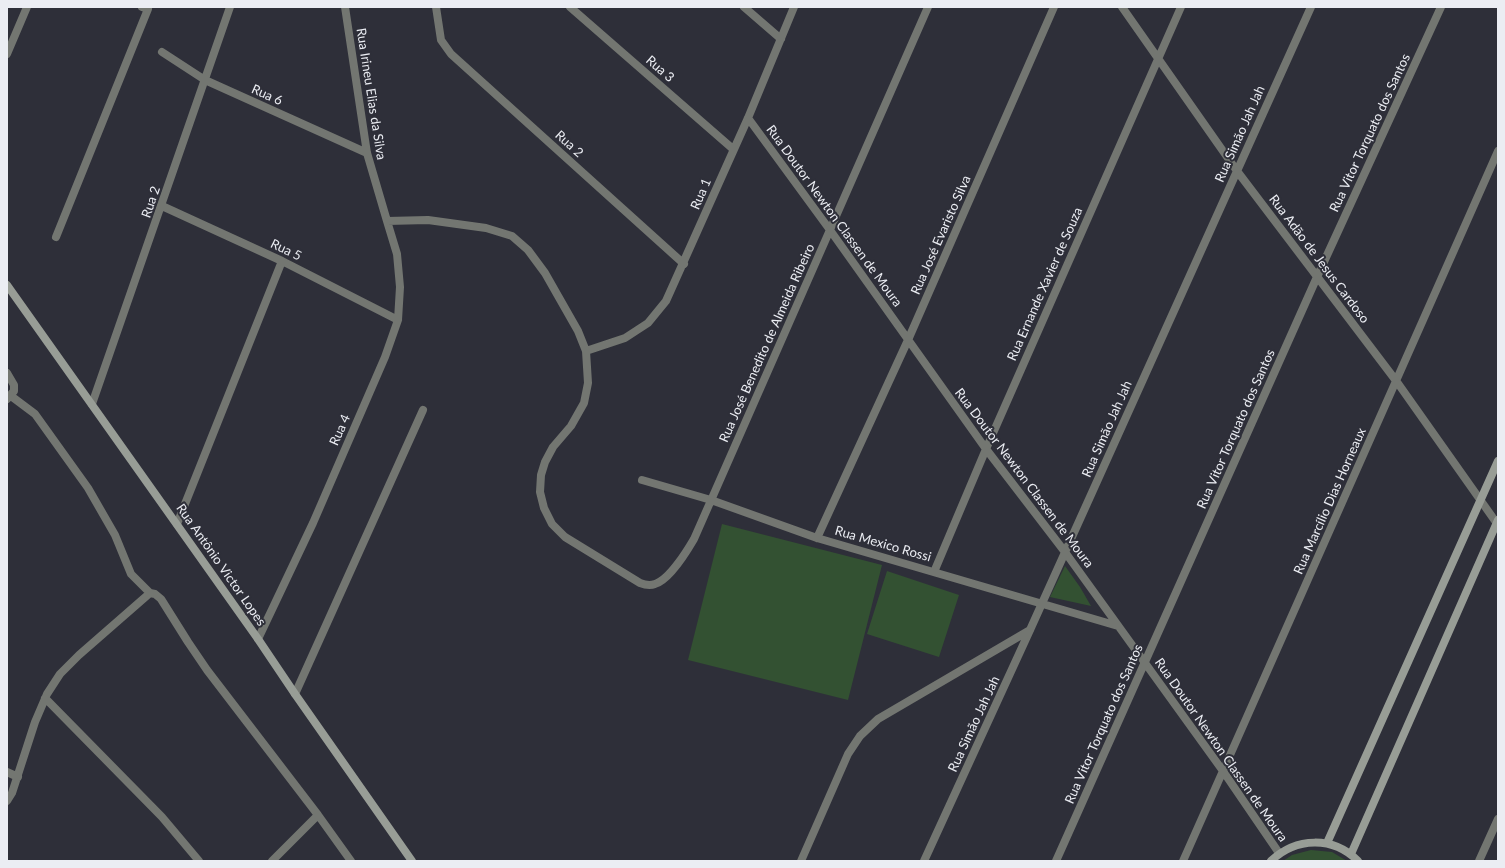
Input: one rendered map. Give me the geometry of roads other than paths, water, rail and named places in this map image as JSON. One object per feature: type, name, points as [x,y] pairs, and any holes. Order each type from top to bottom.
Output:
[{"type":"main road","name":"Rua Antônio Victor Lopes","points":[[7,284],[258,639],[412,861]]},
{"type":"main road","points":[[1327,843],[1498,461]]},
{"type":"main road","points":[[1351,854],[1498,523]]},
{"type":"main road","points":[[1271,861],[1279,853],[1294,846],[1310,842],[1327,843],[1351,854],[1358,861]]},
{"type":"street","points":[[7,54],[27,7]]},
{"type":"street","points":[[56,237],[148,9],[142,7]]},
{"type":"street","name":"Rua 2","points":[[92,404],[206,80],[230,7]]},
{"type":"street","name":"Rua Irineu Elias da Silva","points":[[345,7],[367,153],[387,221]]},
{"type":"street","name":"Rua 2","points":[[436,7],[441,40],[451,54],[684,264]]},
{"type":"street","name":"Rua 3","points":[[570,7],[733,150]]},
{"type":"street","points":[[744,7],[780,39]]},
{"type":"street","name":"Rua 1","points":[[586,351],[625,338],[648,323],[666,301],[684,264],[748,118],[794,7]]},
{"type":"street","name":"Rua José Benedito de Almeida Ribeiro","points":[[586,351],[588,383],[584,403],[571,426],[553,446],[545,462],[541,476],[540,492],[544,508],[552,524],[565,537],[640,583],[648,585],[656,584],[665,579],[694,539],[928,7]]},
{"type":"street","name":"Rua José Evaristo Silva","points":[[817,538],[908,340],[1054,7]]},
{"type":"street","name":"Rua Adão de Jesus Cardoso","points":[[1122,7],[1237,171],[1397,382],[1498,523]]},
{"type":"street","name":"Rua Ernande Xavier de Souza","points":[[934,572],[986,449],[1181,7]]},
{"type":"street","name":"Rua Simão Jah Jah","points":[[924,861],[1030,630],[1311,7]]},
{"type":"street","name":"Rua Vitor Torquato dos Santos","points":[[1056,861],[1317,277],[1441,7]]},
{"type":"street","name":"Rua 6","points":[[162,52],[206,80],[367,153]]},
{"type":"street","name":"Rua Doutor Newton Classen de Moura","points":[[748,118],[986,449],[1065,552],[1223,771],[1279,853]]},
{"type":"street","name":"Rua Marcílio Dias Horneaux","points":[[1183,861],[1397,382],[1498,151]]},
{"type":"street","name":"Rua 5","points":[[162,206],[282,261],[398,320]]},
{"type":"street","points":[[387,221],[428,220],[486,228],[512,236],[528,250],[545,273],[578,331],[586,351]]},
{"type":"street","name":"Rua 4","points":[[258,639],[313,523],[382,364],[398,320],[400,287],[397,254],[387,221]]},
{"type":"street","points":[[177,524],[282,261]]},
{"type":"street","points":[[7,373],[14,385],[14,391],[9,397],[35,414],[84,482],[115,535],[131,574],[150,593],[156,594],[161,599],[207,670],[318,815],[351,861]]},
{"type":"street","points":[[295,694],[423,410]]},
{"type":"street","name":"Rua Mexico Rossi","points":[[642,480],[711,500],[817,538],[1041,605],[1118,626]]},
{"type":"street","points":[[7,801],[12,793],[18,777],[35,722],[45,698],[60,674],[79,655],[150,593]]},
{"type":"street","points":[[801,861],[848,754],[860,736],[878,719],[1030,630]]},
{"type":"street","points":[[45,698],[162,817],[199,861]]},
{"type":"street","points":[[7,772],[18,777]]},
{"type":"street","points":[[272,861],[318,815]]},
{"type":"street","points":[[1479,861],[1498,819]]}]
